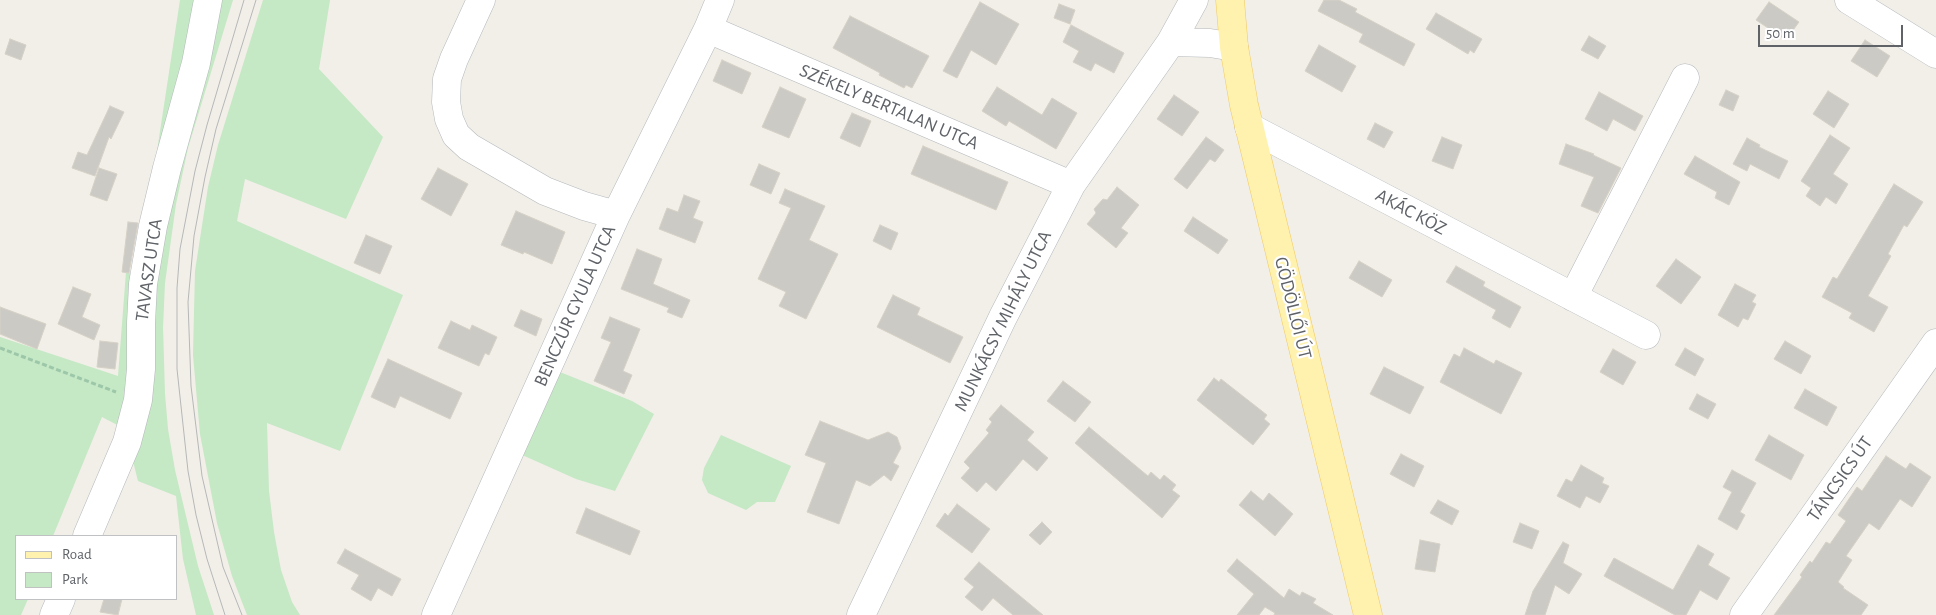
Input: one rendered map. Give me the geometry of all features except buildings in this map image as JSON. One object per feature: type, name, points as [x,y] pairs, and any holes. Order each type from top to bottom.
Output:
[{"type":"main road","name":"GÖDÖLLŐI ÚT","points":[[1230,0],[1234,47],[1249,128],[1368,615]]},
{"type":"street","name":"TAVASZ UTCA","points":[[87,535],[127,442],[138,400],[141,369],[140,323],[142,294],[148,255],[167,168],[196,63],[208,0]]},
{"type":"street","points":[[481,0],[447,79],[446,102],[449,119],[456,135],[469,147],[545,191],[584,206],[616,215]]},
{"type":"street","name":"BENCZÚR GYULA UTCA","points":[[436,615],[616,215],[720,0]]},
{"type":"street","name":"MUNKÁCSY MIHÁLY UTCA","points":[[861,615],[1003,316],[1071,184],[1171,42],[1194,0]]},
{"type":"street","points":[[1849,0],[1936,54]]},
{"type":"street","name":"SZÉKELY BERTALAN UTCA","points":[[708,28],[1071,184]]},
{"type":"street","points":[[1171,42],[1210,43],[1234,47]]},
{"type":"street","points":[[1573,297],[1684,78]]},
{"type":"street","name":"AKÁC KÖZ","points":[[1249,128],[1646,335]]},
{"type":"street","name":"TÁNCSICS ÚT","points":[[1744,615],[1936,343]]},
{"type":"street","points":[[54,615],[61,600]]},
{"type":"path","points":[[0,348],[138,400]]},
{"type":"green space","points":[[180,0],[233,0],[188,148],[176,204],[165,283],[163,327],[165,394],[168,429],[175,470],[198,566],[214,615],[196,615],[183,559],[176,496],[138,481],[125,429],[102,417],[53,535],[15,535],[15,600],[28,600],[21,615],[0,615],[0,337],[118,376],[126,272],[138,276]]},
{"type":"green space","points":[[263,0],[330,0],[319,69],[383,137],[346,219],[245,179],[237,221],[403,295],[340,451],[267,423],[269,491],[274,532],[281,570],[292,602],[300,615],[247,615],[232,576],[217,523],[200,434],[193,355],[195,271],[208,187],[218,145]]},
{"type":"green space","points":[[555,370],[632,401],[654,414],[615,491],[576,479],[520,454]]},
{"type":"green space","points":[[721,435],[791,466],[775,502],[757,502],[746,510],[708,493],[702,480],[704,468]]},
{"type":"tram line","points":[[225,615],[207,559],[188,471],[177,369],[177,288],[180,249],[195,171],[244,0]]},
{"type":"tram line","points":[[242,615],[223,567],[202,476],[191,386],[188,302],[194,236],[205,177],[216,129],[256,0]]}]
